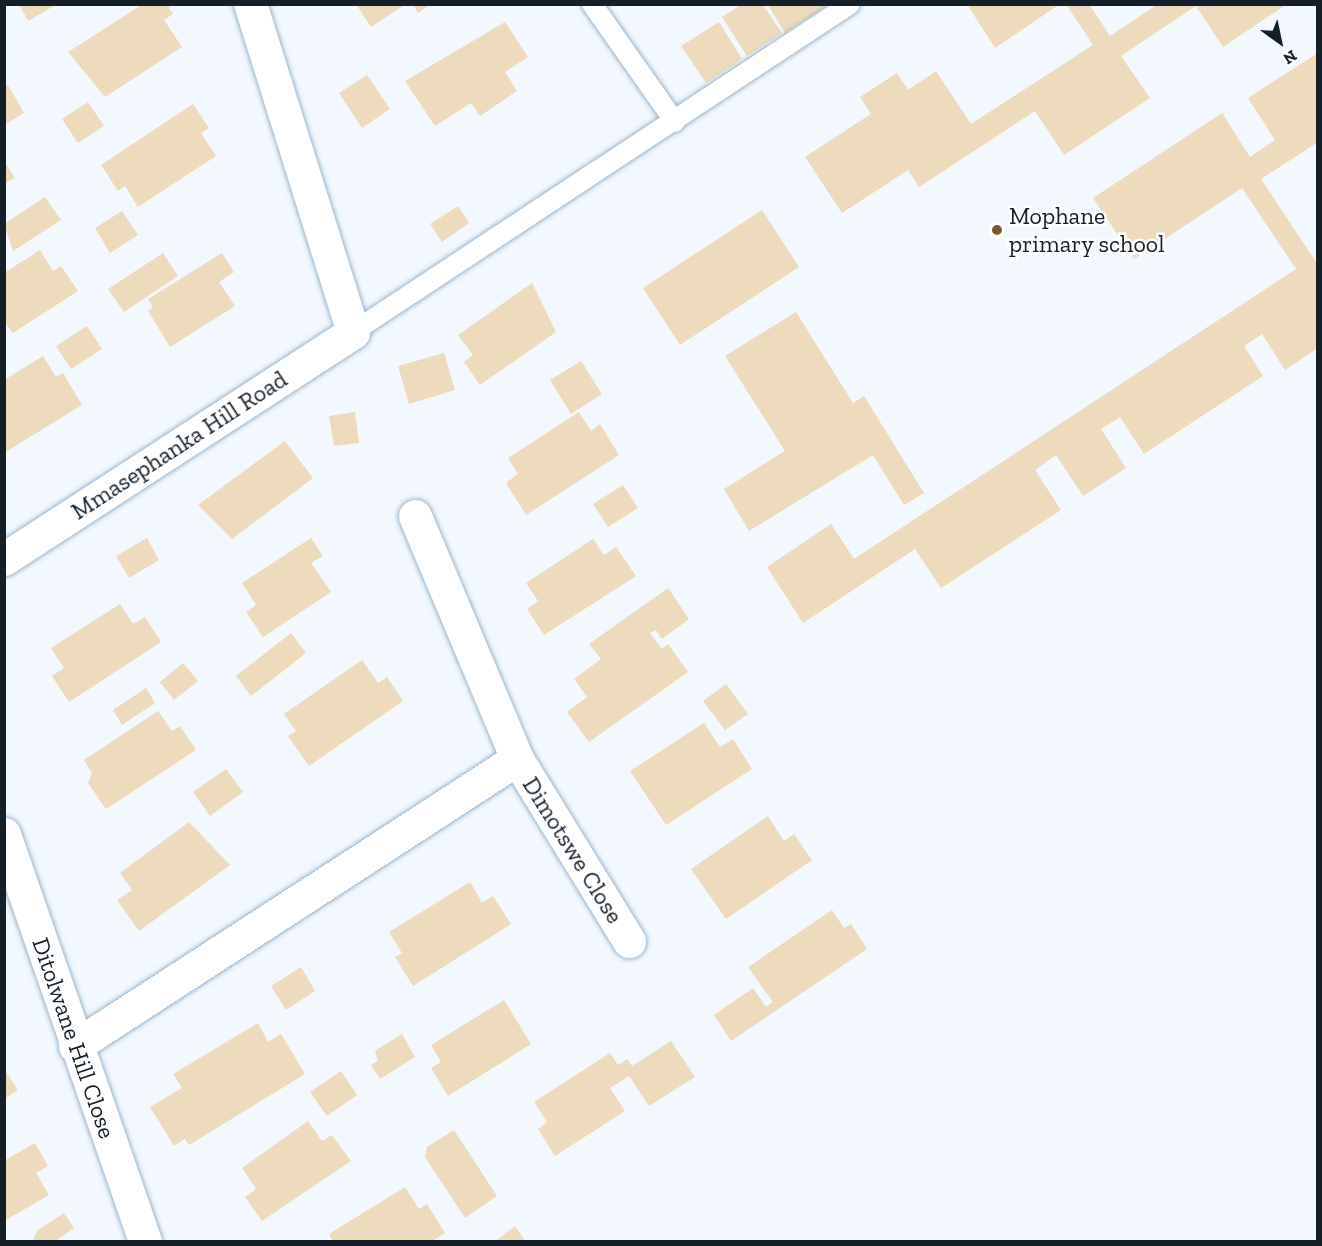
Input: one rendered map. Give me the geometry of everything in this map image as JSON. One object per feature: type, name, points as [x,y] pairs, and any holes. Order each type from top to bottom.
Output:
[{"type":"street","points":[[250,4],[353,332]]},
{"type":"street","name":"Mmasephanka Hill Road","points":[[4,559],[353,332]]},
{"type":"street","name":"Dimotswe Close","points":[[415,516],[517,759],[629,941]]},
{"type":"street","points":[[75,1046],[517,759]]},
{"type":"street","name":"Ditolwane Hill Close","points":[[4,834],[75,1046],[145,1242]]},
{"type":"lane","points":[[592,4],[675,122]]},
{"type":"lane","points":[[353,332],[675,122],[850,4]]},
{"type":"building","points":[[19,4],[57,4],[28,21]]},
{"type":"building","points":[[143,4],[167,4],[173,14],[164,20],[182,47],[105,97],[68,52]]},
{"type":"building","points":[[356,4],[406,4],[371,27]]},
{"type":"building","points":[[413,4],[431,4],[418,13]]},
{"type":"building","points":[[767,4],[823,4],[825,7],[785,33]]},
{"type":"building","points":[[967,4],[1060,4],[995,48]]},
{"type":"building","points":[[1066,4],[1089,4],[1110,36],[1158,4],[1287,4],[1223,47],[1196,6],[1121,56],[1150,98],[1064,155],[1035,111],[919,187],[908,170],[842,213],[805,157],[871,114],[860,97],[897,73],[908,90],[936,71],[971,124],[1093,45]]},
{"type":"building","points":[[741,5],[763,5],[782,33],[747,56],[722,17]]},
{"type":"building","points":[[505,22],[528,57],[505,72],[517,91],[480,116],[471,103],[435,126],[405,81]]},
{"type":"building","points":[[719,22],[742,59],[706,83],[681,46]]},
{"type":"building","points":[[1318,53],[1318,142],[1261,179],[1318,265],[1318,348],[1285,370],[1262,334],[1244,346],[1263,376],[1144,454],[1120,417],[1101,429],[1126,468],[1083,496],[1056,455],[1035,470],[1061,510],[941,588],[915,549],[803,623],[767,567],[831,524],[854,559],[1296,269],[1242,188],[1134,259],[1093,198],[1222,113],[1250,157],[1275,140],[1248,98]]},
{"type":"building","points":[[367,75],[390,109],[362,128],[339,93]]},
{"type":"building","points":[[8,85],[24,113],[4,125],[4,88]]},
{"type":"building","points":[[88,102],[104,126],[78,143],[62,119]]},
{"type":"building","points":[[193,104],[209,128],[201,133],[216,156],[138,207],[125,186],[118,191],[101,165]]},
{"type":"building","points":[[4,161],[15,178],[4,184]]},
{"type":"building","points":[[45,197],[61,220],[13,251],[4,224]]},
{"type":"building","points":[[458,206],[469,223],[442,242],[430,224]]},
{"type":"building","points":[[762,210],[799,267],[680,345],[643,288]]},
{"type":"building","points":[[122,211],[138,235],[110,253],[95,228]]},
{"type":"building","points":[[40,250],[53,271],[61,266],[78,291],[13,333],[4,321],[4,273]]},
{"type":"building","points":[[163,253],[178,276],[124,312],[108,289]]},
{"type":"building","points":[[222,253],[234,272],[219,282],[235,306],[170,347],[148,311],[153,307],[148,299]]},
{"type":"building","points":[[532,283],[556,332],[480,385],[464,362],[473,355],[458,335]]},
{"type":"building","points":[[796,312],[853,403],[864,396],[924,493],[904,505],[873,455],[749,531],[724,489],[785,451],[725,356]]},
{"type":"building","points":[[87,326],[102,349],[71,369],[56,346]]},
{"type":"building","points":[[444,353],[455,390],[409,404],[398,366]]},
{"type":"building","points":[[43,356],[56,377],[63,373],[82,405],[4,453],[4,380]]},
{"type":"building","points":[[581,361],[602,394],[571,414],[550,380]]},
{"type":"building","points":[[355,412],[359,443],[334,446],[329,416]]},
{"type":"building","points":[[579,412],[591,431],[600,424],[619,455],[526,515],[506,483],[518,474],[508,458]]},
{"type":"building","points":[[285,441],[313,478],[232,539],[198,505]]},
{"type":"building","points":[[623,485],[638,508],[608,527],[593,504]]},
{"type":"building","points":[[147,538],[159,560],[129,578],[116,556]]},
{"type":"building","points":[[311,538],[323,556],[311,563],[331,592],[263,637],[246,612],[256,605],[242,583]]},
{"type":"building","points":[[593,539],[604,555],[616,547],[636,576],[544,635],[527,609],[538,601],[526,583]]},
{"type":"building","points":[[668,588],[689,619],[662,639],[656,630],[650,633],[662,649],[668,644],[688,672],[589,742],[567,712],[587,697],[574,679],[601,659],[589,644]]},
{"type":"building","points":[[120,604],[133,624],[145,617],[161,642],[69,702],[52,676],[64,668],[51,648]]},
{"type":"building","points":[[291,633],[306,653],[251,696],[236,676]]},
{"type":"building","points":[[362,660],[378,683],[387,677],[403,701],[309,766],[288,736],[296,731],[284,714]]},
{"type":"building","points":[[183,663],[198,681],[174,700],[160,682]]},
{"type":"building","points":[[726,684],[748,714],[725,730],[703,701]]},
{"type":"building","points":[[146,688],[155,703],[122,725],[113,710]]},
{"type":"building","points":[[158,711],[172,731],[180,726],[196,750],[106,809],[88,783],[92,773],[84,760]]},
{"type":"building","points":[[704,723],[720,747],[733,739],[752,769],[666,825],[630,771]]},
{"type":"building","points":[[226,769],[243,792],[210,816],[193,792]]},
{"type":"building","points":[[768,816],[784,841],[794,834],[812,860],[726,919],[691,869]]},
{"type":"building","points":[[189,822],[230,865],[139,931],[117,900],[132,890],[120,873]]},
{"type":"building","points":[[470,882],[482,903],[493,896],[511,924],[413,986],[395,957],[402,953],[389,932]]},
{"type":"building","points":[[832,910],[844,928],[851,924],[867,949],[731,1041],[714,1015],[753,988],[766,1007],[773,1002],[748,967]]},
{"type":"building","points":[[301,967],[315,991],[286,1010],[271,986]]},
{"type":"building","points":[[504,1000],[531,1044],[448,1096],[431,1068],[441,1062],[431,1045]]},
{"type":"building","points":[[258,1023],[268,1042],[281,1034],[305,1074],[189,1145],[185,1139],[174,1146],[150,1107],[182,1088],[173,1074]]},
{"type":"building","points":[[402,1034],[415,1057],[380,1079],[371,1065],[378,1061],[375,1051]]},
{"type":"building","points":[[671,1041],[695,1077],[649,1106],[629,1076],[610,1088],[625,1111],[555,1156],[538,1129],[547,1122],[534,1102],[610,1053],[618,1065],[627,1059],[632,1066]]},
{"type":"building","points":[[4,1069],[18,1090],[4,1099]]},
{"type":"building","points":[[341,1071],[357,1095],[327,1116],[310,1092]]},
{"type":"building","points":[[308,1121],[322,1141],[332,1135],[351,1161],[262,1221],[245,1197],[256,1189],[242,1168]]},
{"type":"building","points":[[454,1130],[497,1196],[465,1218],[425,1157],[427,1147]]},
{"type":"building","points":[[35,1143],[48,1166],[36,1173],[49,1195],[4,1221],[4,1161]]},
{"type":"building","points":[[405,1187],[419,1209],[427,1204],[445,1233],[431,1242],[333,1242],[329,1234]]},
{"type":"building","points":[[64,1213],[74,1228],[54,1242],[32,1242],[38,1230]]},
{"type":"building","points":[[515,1226],[526,1242],[494,1242]]},
{"type":"place","name":"Mophane primary school","points":[[997,230]]}]
